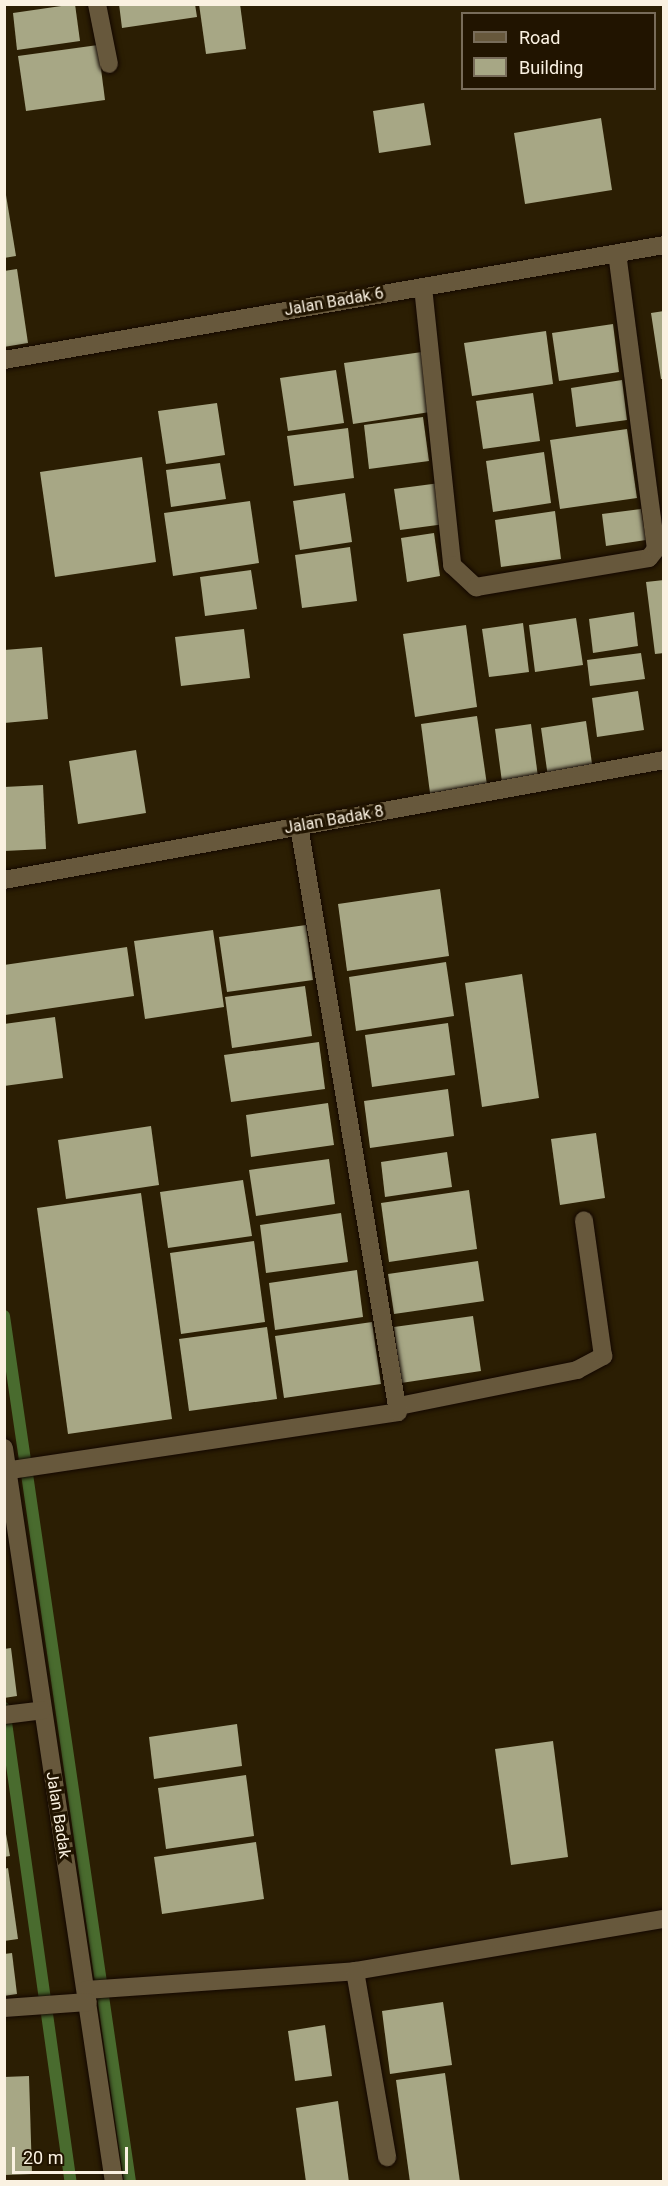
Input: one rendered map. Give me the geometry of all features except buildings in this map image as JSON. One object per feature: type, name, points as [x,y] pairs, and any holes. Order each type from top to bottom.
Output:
[{"type":"street","points":[[97,4],[109,64]]},
{"type":"street","name":"Jalan Badak 6","points":[[4,360],[663,245]]},
{"type":"street","points":[[423,287],[452,565],[476,587],[649,558],[657,549],[617,254]]},
{"type":"street","name":"Jalan Badak 8","points":[[4,880],[663,760]]},
{"type":"street","points":[[299,826],[399,1406]]},
{"type":"street","points":[[7,1471],[391,1417],[399,1406],[577,1370],[603,1356],[584,1220]]},
{"type":"street","name":"Jalan Badak","points":[[4,1448],[114,2181]]},
{"type":"street","points":[[4,1715],[42,1710]]},
{"type":"street","points":[[4,2008],[87,1996],[355,1971],[663,1919]]},
{"type":"street","points":[[355,1971],[387,2157]]},
{"type":"waterway","points":[[4,1316],[130,2182]]},
{"type":"waterway","points":[[4,1708],[71,2182]]}]
